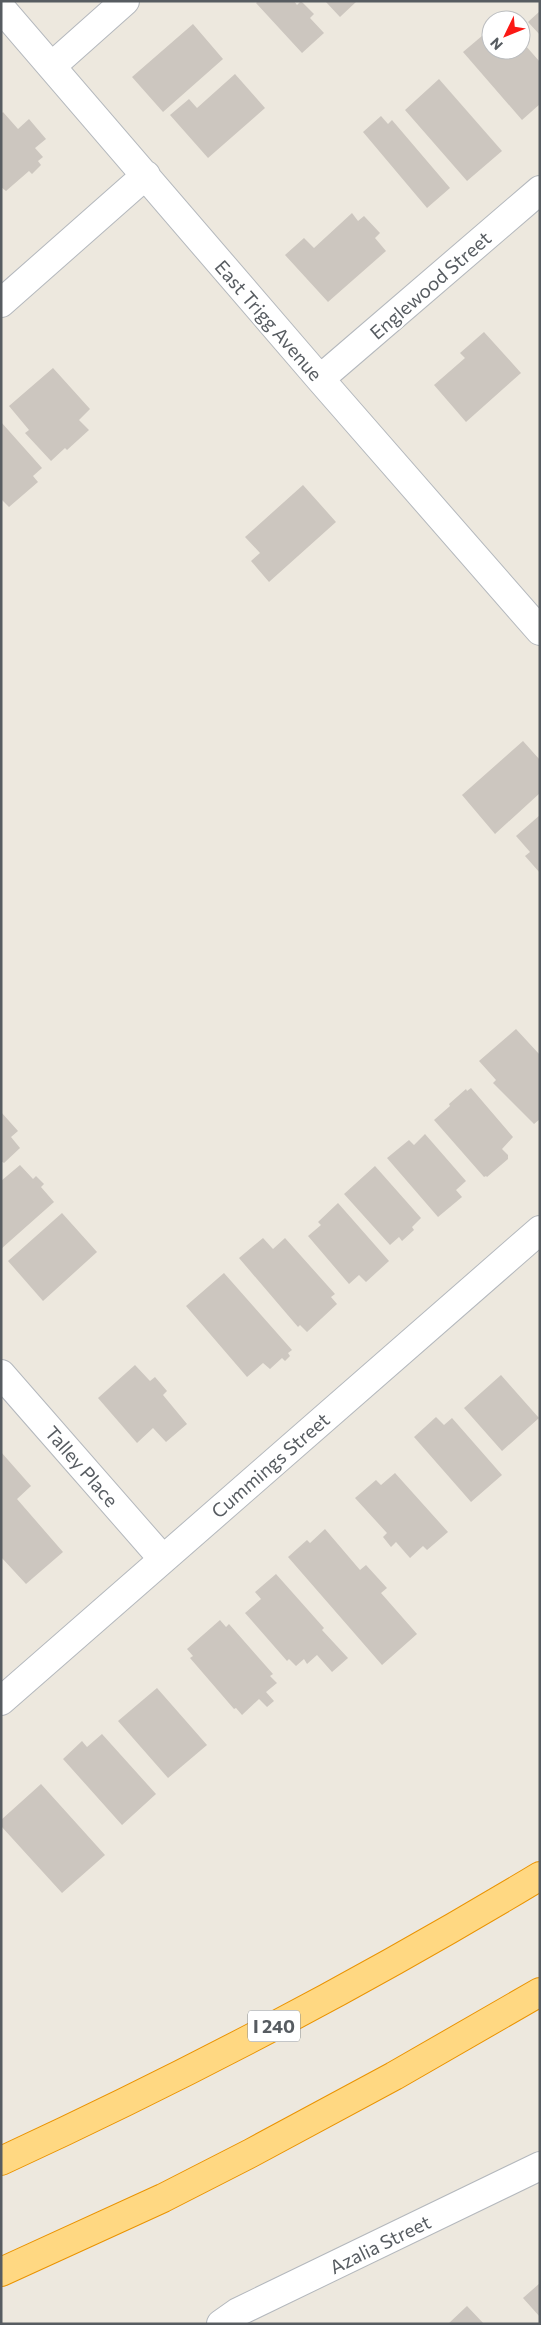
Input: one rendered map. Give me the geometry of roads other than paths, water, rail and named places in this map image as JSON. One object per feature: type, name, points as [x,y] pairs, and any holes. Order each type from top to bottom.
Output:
[{"type":"highway","name":"I 240","points":[[1,2161],[65,2131],[296,2015],[540,1876]]},
{"type":"highway","points":[[1,2272],[163,2198],[243,2157],[394,2076],[540,1992]]},
{"type":"street","points":[[52,66],[126,1]]},
{"type":"street","name":"East Trigg Avenue","points":[[1,8],[320,380],[540,631]]},
{"type":"street","points":[[1,302],[146,175]]},
{"type":"street","name":"Englewood Street","points":[[320,380],[540,190]]},
{"type":"street","name":"Cummings Street","points":[[1,1700],[540,1230]]},
{"type":"street","name":"Talley Place","points":[[1,1374],[162,1558]]},
{"type":"street","name":"Azalia Street","points":[[221,2324],[238,2312],[540,2166]]}]
